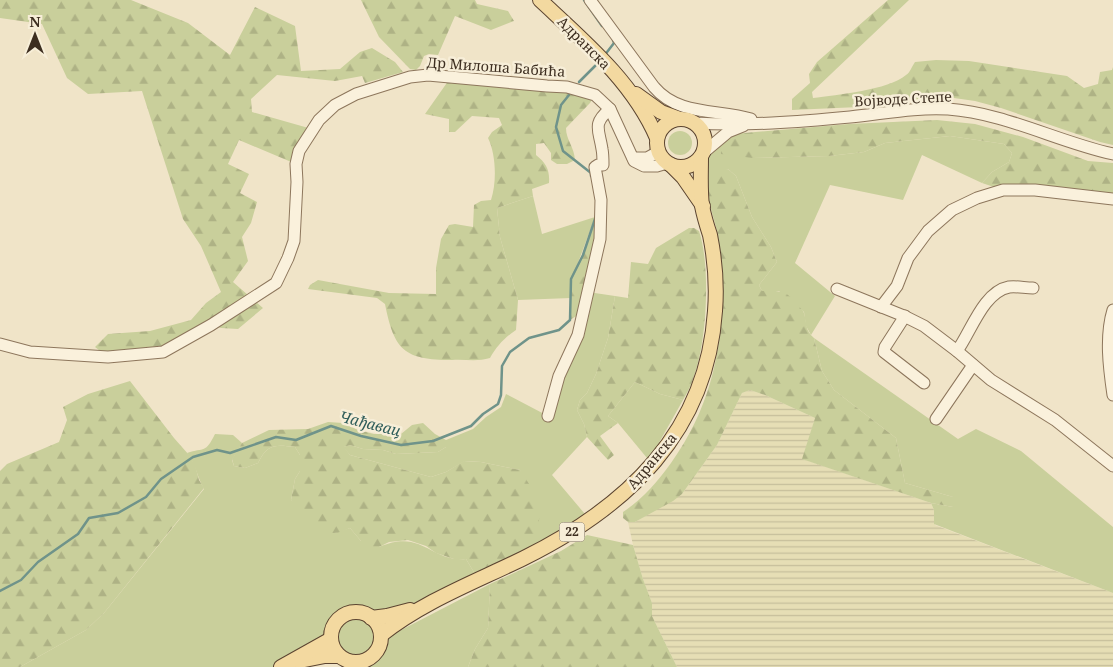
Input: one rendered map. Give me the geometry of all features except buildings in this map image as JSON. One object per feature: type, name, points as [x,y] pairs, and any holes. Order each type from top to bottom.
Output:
[{"type":"main road","name":"Адранска","points":[[540,0],[595,52],[627,87],[652,107],[680,119]]},
{"type":"main road","name":"Адранска","points":[[627,87],[652,127],[663,155],[683,177],[702,206]]},
{"type":"main road","name":"22","points":[[680,119],[694,123],[701,130],[705,139],[702,155]]},
{"type":"main road","points":[[680,119],[667,123],[661,130],[663,155],[679,167],[695,163],[702,155]]},
{"type":"main road","name":"Адранска","points":[[381,635],[425,606],[536,552],[590,520],[610,506],[638,480],[675,434],[692,405],[701,381],[713,333],[716,292],[710,236],[702,206],[702,155]]},
{"type":"main road","name":"Адранска","points":[[371,618],[387,616],[425,606]]},
{"type":"main road","name":"22","points":[[284,666],[331,639],[334,626],[340,618],[354,612],[371,618]]},
{"type":"main road","points":[[371,618],[377,624],[381,635]]},
{"type":"main road","name":"22","points":[[284,666],[325,656],[339,656],[352,662],[360,662],[374,654],[379,647],[381,635]]},
{"type":"main road","points":[[331,639],[333,647],[339,656]]},
{"type":"street","points":[[590,0],[650,82],[667,99],[687,108],[762,122]]},
{"type":"street","name":"Др Милоша Бабића","points":[[0,344],[30,352],[108,357],[163,352],[211,325],[276,283],[294,241],[296,164],[299,151],[319,120],[335,105],[356,94],[410,77],[428,74],[567,87],[595,95],[610,109],[637,163],[644,166],[657,166],[663,155]]},
{"type":"street","points":[[548,416],[559,376],[578,335],[600,239],[601,200],[595,167],[598,164],[604,165],[597,129],[601,116],[610,109]]},
{"type":"street","name":"Војводе Степе","points":[[694,123],[748,123],[839,118],[910,110],[957,110],[999,119],[1081,146],[1113,154]]},
{"type":"street","name":"Војводе Степе","points":[[702,155],[728,132],[748,123]]},
{"type":"street","points":[[881,307],[897,286],[908,258],[928,231],[952,210],[977,198],[1003,190],[1035,190],[1113,199]]},
{"type":"street","points":[[957,351],[990,297],[1008,288],[1033,288]]},
{"type":"street","points":[[837,289],[905,316],[924,326],[991,380],[1054,420],[1113,466]]},
{"type":"street","points":[[1113,310],[1109,339],[1113,395]]},
{"type":"street","points":[[905,316],[885,347],[884,352],[924,383]]},
{"type":"street","points":[[936,419],[973,365]]},
{"type":"shaded area","points":[[750,390],[815,418],[803,459],[931,503],[934,510],[935,525],[1113,593],[1113,667],[677,667],[652,616],[652,603],[643,579],[628,522],[635,522],[682,494],[717,445],[742,393]]},
{"type":"green space","points":[[0,0],[131,0],[188,23],[230,55],[255,7],[295,26],[301,71],[340,69],[360,52],[372,48],[395,62],[403,72],[365,83],[362,76],[335,81],[277,75],[251,99],[252,112],[312,129],[296,164],[239,140],[228,164],[249,174],[240,193],[257,202],[251,223],[242,237],[248,261],[233,282],[263,308],[238,329],[221,328],[211,325],[163,352],[108,357],[95,347],[108,334],[150,331],[191,320],[206,303],[221,292],[201,246],[183,219],[142,91],[88,94],[67,78],[42,24],[0,18]]},
{"type":"green space","points":[[361,0],[475,0],[477,4],[508,11],[514,21],[491,30],[455,16],[438,55],[429,54],[424,56],[416,70],[410,69],[379,37]]},
{"type":"green space","points":[[888,0],[909,0],[812,92],[813,98],[862,91],[887,84],[907,74],[915,62],[936,60],[969,61],[1067,76],[1084,88],[1098,84],[1100,72],[1112,70],[1113,67],[1113,145],[1001,108],[975,101],[947,97],[859,107],[792,110],[792,99],[810,83],[809,74],[817,62]]},
{"type":"green space","points":[[451,77],[595,95],[590,103],[566,128],[575,160],[567,164],[557,164],[551,160],[551,153],[544,143],[536,144],[536,155],[547,167],[549,183],[532,189],[533,196],[497,208],[500,237],[518,300],[516,330],[501,342],[490,358],[480,360],[423,358],[412,354],[397,342],[388,320],[385,304],[377,298],[308,289],[310,285],[318,280],[389,293],[436,294],[436,268],[441,239],[449,225],[473,227],[474,205],[481,201],[491,200],[495,168],[493,152],[488,138],[492,132],[502,125],[499,118],[472,116],[455,132],[449,132],[449,119],[425,114]]},
{"type":"green space","points":[[937,120],[975,124],[1023,137],[1088,161],[1113,163],[1113,199],[1003,190],[982,183],[992,172],[1009,162],[1012,153],[1004,144],[950,136],[885,143],[864,152],[829,156],[753,158],[721,154],[720,144],[733,134],[849,124]]},
{"type":"green space","points":[[680,131],[689,134],[692,143],[689,152],[680,155],[671,152],[668,143],[671,134]]},
{"type":"green space","points":[[950,136],[1004,144],[1012,153],[1009,162],[992,172],[982,183],[922,155],[903,200],[830,185],[795,263],[835,296],[811,335],[806,326],[804,312],[779,291],[762,291],[759,285],[777,262],[771,247],[752,217],[736,176],[728,169],[705,185],[704,163],[708,153],[726,138],[753,158],[829,156],[864,152],[885,143]]},
{"type":"green space","points":[[728,169],[736,176],[752,217],[771,247],[777,262],[759,285],[762,291],[785,293],[803,311],[808,330],[814,338],[822,371],[834,390],[896,438],[905,483],[953,497],[958,502],[953,507],[931,503],[802,459],[815,418],[750,390],[742,393],[717,445],[682,494],[635,522],[628,522],[623,518],[623,512],[649,490],[671,463],[687,438],[700,412],[709,386],[716,359],[722,303],[719,245],[705,186],[709,175]]},
{"type":"green space","points":[[533,196],[542,234],[595,217],[572,279],[571,298],[518,300],[500,237],[497,208]]},
{"type":"green space","points":[[595,217],[601,220],[584,311],[570,320],[571,279],[583,255]]},
{"type":"green space","points":[[689,228],[699,231],[703,246],[706,284],[702,346],[692,382],[683,400],[660,394],[635,382],[608,416],[618,423],[600,436],[614,455],[608,460],[587,437],[584,424],[577,410],[580,400],[587,393],[596,374],[608,338],[615,296],[628,298],[631,262],[648,264],[656,248]]},
{"type":"green space","points":[[588,292],[615,296],[608,338],[596,374],[587,393],[580,400],[577,410],[584,424],[587,437],[552,475],[590,520],[530,547],[520,470],[481,462],[465,461],[446,472],[431,477],[350,455],[343,447],[350,445],[396,454],[438,452],[446,447],[446,440],[473,429],[501,407],[506,394],[548,416]]},
{"type":"green space","points":[[814,338],[958,439],[976,429],[1021,451],[1113,527],[1113,593],[934,524],[934,510],[931,503],[953,507],[953,497],[905,483],[896,438],[834,390],[822,371]]},
{"type":"green space","points":[[130,381],[189,455],[204,488],[104,613],[86,630],[20,667],[0,667],[0,471],[7,464],[59,442],[67,420],[63,407],[88,394]]},
{"type":"green space","points":[[635,382],[660,394],[683,400],[656,448],[647,458],[618,423],[608,416]]},
{"type":"green space","points":[[328,422],[343,423],[358,430],[374,434],[401,434],[412,425],[423,423],[435,434],[446,440],[446,447],[438,452],[396,454],[350,445],[344,447],[350,455],[431,477],[446,472],[464,461],[481,462],[520,470],[542,504],[536,536],[531,547],[478,579],[466,559],[457,560],[408,540],[389,542],[379,547],[362,548],[361,541],[350,528],[334,533],[321,530],[304,516],[291,500],[295,479],[300,471],[300,455],[295,447],[273,447],[265,452],[258,463],[245,468],[234,466],[232,459],[242,443],[269,430],[308,429]]},
{"type":"green space","points":[[215,434],[233,435],[242,443],[232,460],[234,466],[245,468],[258,463],[265,452],[273,447],[295,447],[300,455],[300,471],[295,479],[291,500],[334,533],[350,528],[361,541],[379,547],[394,542],[406,541],[416,543],[443,556],[454,559],[466,559],[478,579],[380,631],[373,620],[363,614],[354,613],[344,616],[332,630],[332,641],[337,654],[281,667],[20,667],[86,630],[104,613],[204,489],[187,453],[204,449],[209,445]]},
{"type":"green space","points":[[587,535],[633,545],[652,603],[652,616],[677,667],[468,667],[475,649],[488,628],[490,584],[561,551]]},
{"type":"green space","points":[[490,584],[488,628],[475,649],[468,667],[363,667],[360,662],[373,654],[380,641]]},
{"type":"green space","points":[[360,617],[367,620],[373,626],[376,637],[375,645],[367,654],[360,657],[352,657],[345,654],[337,645],[336,633],[339,626],[348,618]]},
{"type":"waterway","name":"Чађавац","points":[[584,0],[602,26]]},
{"type":"waterway","name":"Чађавац","points":[[604,56],[614,43],[613,40]]},
{"type":"waterway","name":"Чађавац","points":[[579,82],[599,62]]},
{"type":"waterway","name":"Чађавац","points":[[569,95],[561,105],[556,127],[563,151],[591,173],[591,176]]},
{"type":"waterway","name":"Чађавац","points":[[0,591],[21,580],[38,562],[78,534],[89,518],[118,513],[146,497],[161,479],[193,457],[217,450],[230,453],[276,437],[296,440],[331,426],[361,436],[401,445],[433,441],[471,426],[483,414],[498,404],[501,395],[502,366],[510,352],[529,338],[559,330],[570,320],[571,279],[583,255],[596,216]]}]
